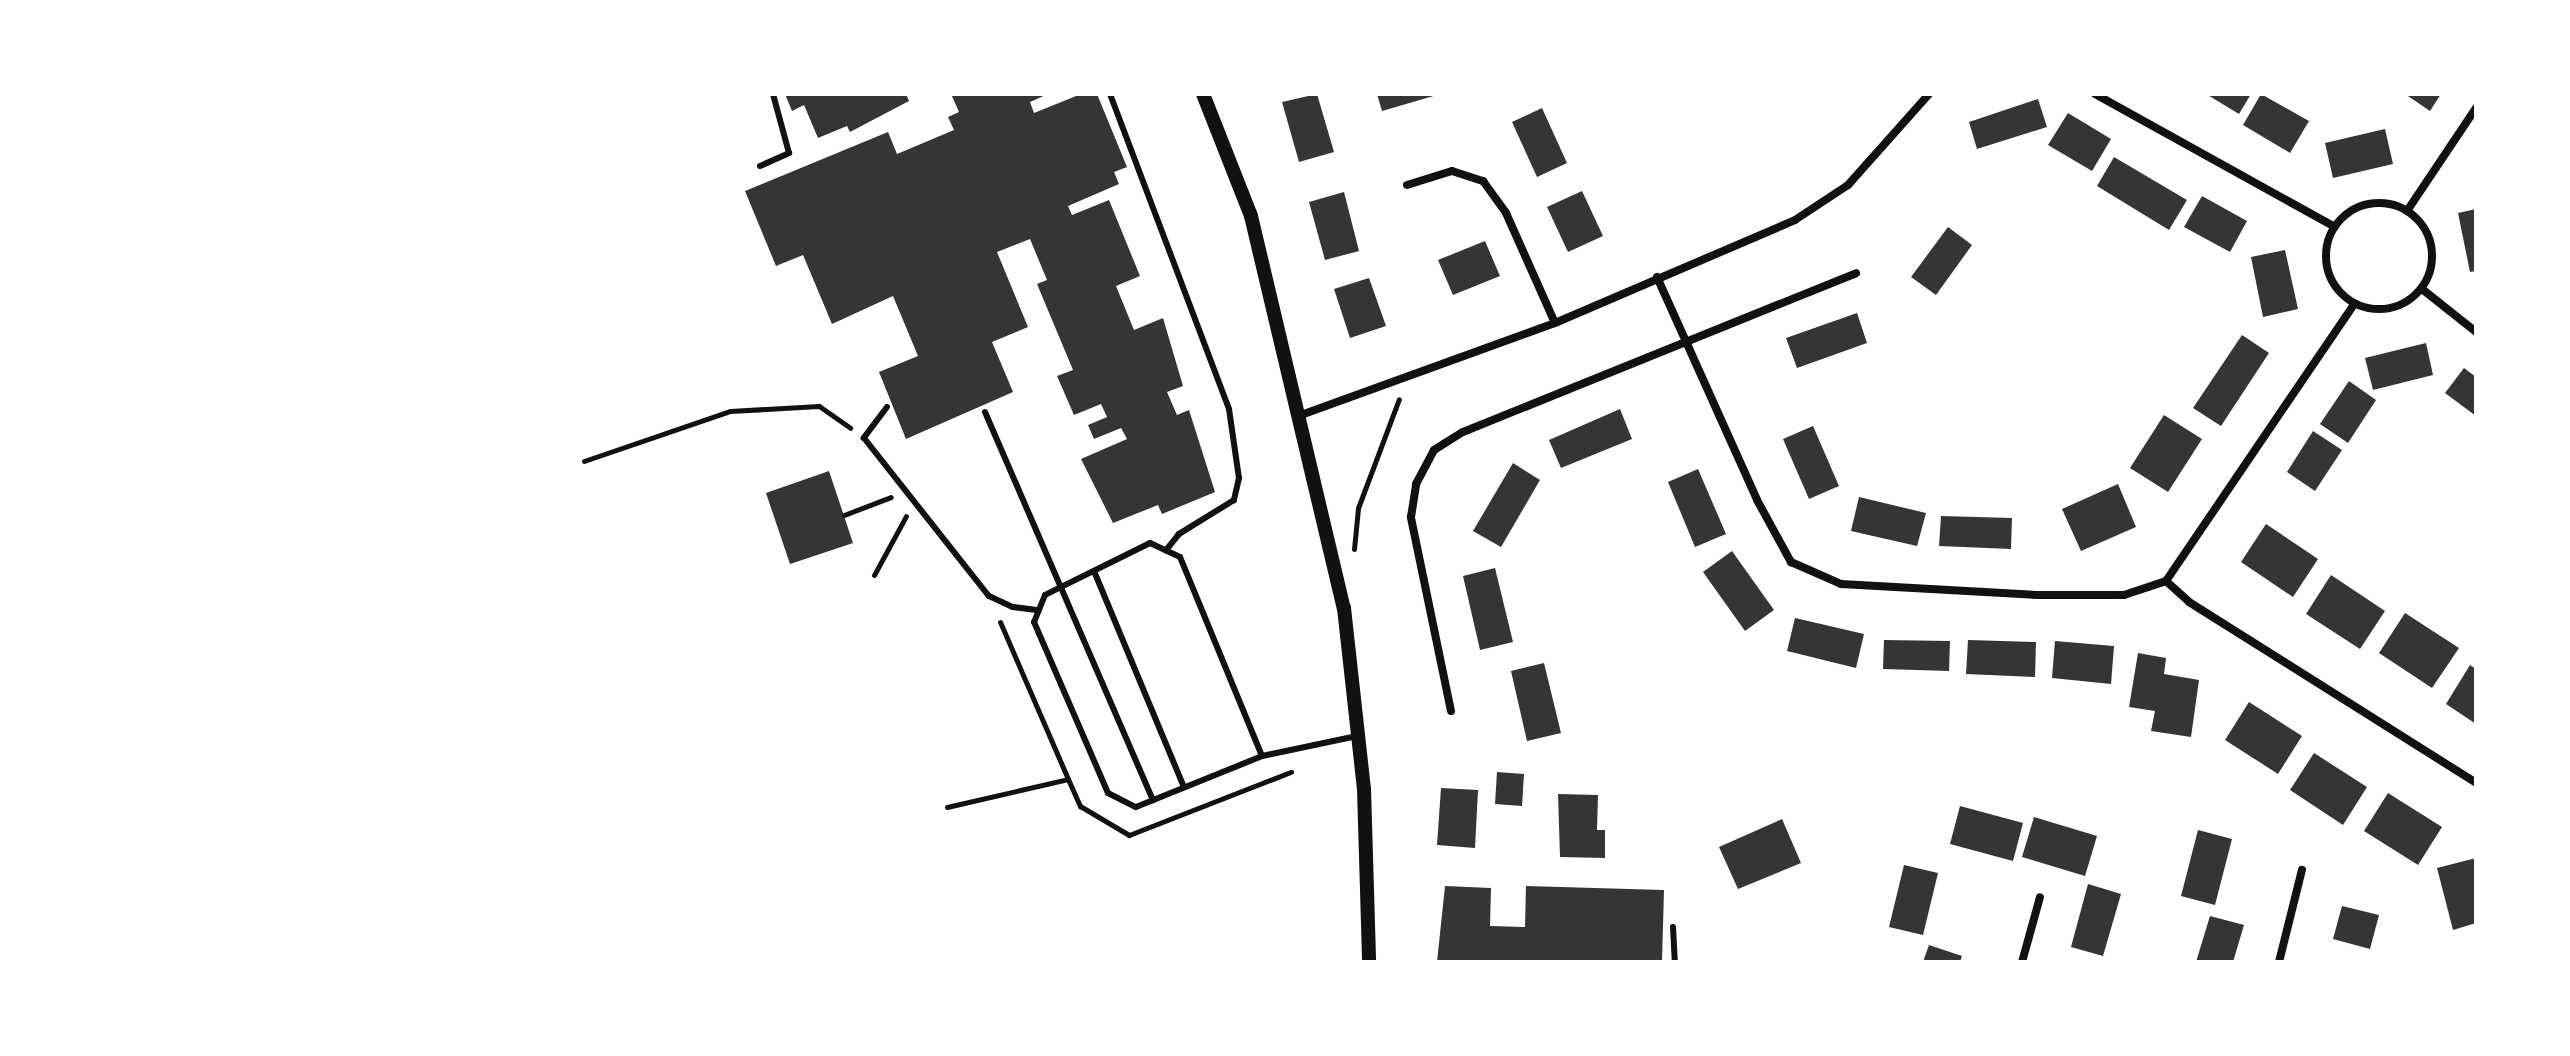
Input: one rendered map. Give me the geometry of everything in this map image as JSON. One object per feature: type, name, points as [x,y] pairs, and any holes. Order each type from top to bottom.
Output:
[{"type":"street","points":[[1203,94],[1251,216],[1301,415],[1344,608],[1358,736],[1369,962]]},
{"type":"street","points":[[1301,415],[1405,381],[1555,323],[1795,220],[1848,185],[1920,111],[1929,94]]},
{"type":"street","points":[[2095,94],[2335,227]]},
{"type":"street","points":[[2407,211],[2476,108]]},
{"type":"street","points":[[1407,185],[1452,171],[1483,181],[1506,213],[1555,323]]},
{"type":"street","points":[[2372,203],[2407,211],[2426,229],[2432,246],[2432,265],[2422,289],[2390,309],[2354,304],[2330,278],[2328,241],[2335,227],[2354,208],[2372,203]]},
{"type":"street","points":[[1451,711],[1411,517],[1416,484],[1434,450],[1463,432],[1856,273]]},
{"type":"street","points":[[1657,277],[1791,562],[1841,584],[2036,595],[2124,595],[2166,581],[2354,304]]},
{"type":"street","points":[[2422,289],[2476,332]]},
{"type":"street","points":[[2166,581],[2189,602],[2476,783]]},
{"type":"street","points":[[2279,962],[2302,870]]},
{"type":"street","points":[[2022,962],[2040,897]]},
{"type":"lane","points":[[760,166],[789,153],[773,94]]},
{"type":"lane","points":[[1110,94],[1229,409],[1239,478],[1234,500],[1179,534],[1166,550]]},
{"type":"lane","points":[[887,407],[864,438],[989,596],[1013,607],[1039,610]]},
{"type":"lane","points":[[985,412],[1153,800]]},
{"type":"lane","points":[[1262,756],[1180,557],[1150,543],[1045,595],[1034,622],[1108,793],[1136,807],[1262,756],[1358,736]]},
{"type":"lane","points":[[1094,571],[1184,787]]},
{"type":"lane","points":[[1673,927],[1675,962]]},
{"type":"path","points":[[1353,562],[1358,508],[1405,381]]},
{"type":"path","points":[[584,461],[730,411],[819,406],[864,438]]},
{"type":"path","points":[[844,515],[906,491]]},
{"type":"path","points":[[874,575],[914,501]]},
{"type":"path","points":[[947,807],[1068,779],[989,596]]},
{"type":"building","points":[[785,94],[906,94],[909,101],[850,132],[847,126],[818,138],[804,105],[792,111]]},
{"type":"building","points":[[951,94],[1048,94],[1030,102],[1034,113],[1081,94],[1097,94],[1127,167],[1114,172],[1119,184],[1068,206],[1072,215],[1109,200],[1140,276],[1116,286],[1134,330],[1163,318],[1183,386],[1167,392],[1177,415],[1189,410],[1215,492],[1162,514],[1158,505],[1113,523],[1081,459],[1127,439],[1121,428],[1094,439],[1088,425],[1107,417],[1101,404],[1074,415],[1057,376],[1073,370],[1037,284],[1047,280],[1030,239],[997,252],[1028,327],[992,342],[1013,392],[906,439],[879,372],[918,356],[893,296],[832,324],[803,255],[776,266],[745,191],[888,132],[897,154],[954,130],[948,117],[959,112]]},
{"type":"building","points":[[1317,94],[1334,152],[1299,162],[1282,102]]},
{"type":"building","points":[[1377,94],[1437,94],[1437,95],[1382,111]]},
{"type":"building","points":[[2206,94],[2251,94],[2239,114]]},
{"type":"building","points":[[2261,94],[2309,121],[2290,153],[2243,125]]},
{"type":"building","points":[[2405,94],[2441,94],[2430,111]]},
{"type":"building","points":[[2038,99],[2047,127],[1977,149],[1969,122]]},
{"type":"building","points":[[1542,108],[1567,163],[1537,177],[1512,122]]},
{"type":"building","points":[[2068,113],[2111,139],[2092,171],[2048,145]]},
{"type":"building","points":[[2385,129],[2393,164],[2333,178],[2325,143]]},
{"type":"building","points":[[2114,157],[2187,200],[2169,230],[2097,186]]},
{"type":"building","points":[[1582,191],[1603,236],[1568,252],[1547,207]]},
{"type":"building","points":[[1344,192],[1359,251],[1325,260],[1309,202]]},
{"type":"building","points":[[2202,196],[2247,221],[2230,252],[2184,227]]},
{"type":"building","points":[[2476,209],[2476,271],[2470,272],[2458,213]]},
{"type":"building","points":[[1948,227],[1972,245],[1936,295],[1911,277]]},
{"type":"building","points":[[1485,241],[1500,276],[1453,295],[1438,260]]},
{"type":"building","points":[[2285,250],[2298,309],[2263,317],[2251,257]]},
{"type":"building","points":[[1369,278],[1386,326],[1350,338],[1334,289]]},
{"type":"building","points":[[1857,313],[1867,343],[1797,368],[1786,338]]},
{"type":"building","points":[[2242,335],[2269,353],[2221,426],[2193,408]]},
{"type":"building","points":[[2426,343],[2433,375],[2373,390],[2365,358]]},
{"type":"building","points":[[2464,368],[2476,377],[2476,416],[2445,393]]},
{"type":"building","points":[[2349,381],[2376,400],[2348,443],[2320,424]]},
{"type":"building","points":[[1620,409],[1632,439],[1561,468],[1549,440]]},
{"type":"building","points":[[2164,415],[2202,439],[2168,492],[2130,468]]},
{"type":"building","points":[[1813,426],[1839,486],[1809,499],[1783,439]]},
{"type":"building","points":[[2313,431],[2342,450],[2315,491],[2287,472]]},
{"type":"building","points":[[1513,463],[1540,480],[1501,547],[1473,531]]},
{"type":"building","points":[[1698,469],[1726,534],[1695,547],[1668,482]]},
{"type":"building","points":[[829,471],[853,543],[790,564],[766,493]]},
{"type":"building","points":[[2118,484],[2136,527],[2081,551],[2062,509]]},
{"type":"building","points":[[1859,497],[1926,513],[1917,546],[1851,531]]},
{"type":"building","points":[[1941,516],[2012,518],[2011,549],[1939,546]]},
{"type":"building","points":[[2266,524],[2318,559],[2293,597],[2241,562]]},
{"type":"building","points":[[1732,551],[1774,610],[1745,631],[1703,572]]},
{"type":"building","points":[[1495,568],[1513,642],[1480,650],[1463,576]]},
{"type":"building","points":[[2331,575],[2385,611],[2360,649],[2306,614]]},
{"type":"building","points":[[2405,613],[2459,648],[2432,688],[2379,653]]},
{"type":"building","points":[[1795,618],[1864,634],[1856,668],[1787,651]]},
{"type":"building","points":[[1884,640],[1950,641],[1949,671],[1883,669]]},
{"type":"building","points":[[1968,640],[2036,642],[2035,677],[1966,674]]},
{"type":"building","points":[[2055,641],[2114,646],[2111,684],[2052,678]]},
{"type":"building","points":[[2138,653],[2166,658],[2164,674],[2199,680],[2191,737],[2151,731],[2155,711],[2129,707]]},
{"type":"building","points":[[1544,663],[1561,733],[1527,741],[1511,671]]},
{"type":"building","points":[[2470,665],[2476,669],[2476,724],[2446,704]]},
{"type":"building","points":[[2249,702],[2302,736],[2278,774],[2225,740]]},
{"type":"building","points":[[2314,753],[2367,787],[2343,825],[2290,790]]},
{"type":"building","points":[[1497,772],[1524,774],[1522,806],[1495,804]]},
{"type":"building","points":[[1441,788],[1478,790],[1475,848],[1437,845]]},
{"type":"building","points":[[2388,793],[2442,827],[2418,865],[2364,831]]},
{"type":"building","points":[[1558,794],[1598,795],[1597,830],[1605,830],[1605,858],[1560,857]]},
{"type":"building","points":[[1960,806],[2023,823],[2013,861],[1950,844]]},
{"type":"building","points":[[2034,817],[2097,836],[2085,876],[2022,857]]},
{"type":"building","points":[[1782,819],[1801,863],[1738,889],[1719,847]]},
{"type":"building","points":[[2198,830],[2232,839],[2215,905],[2181,896]]},
{"type":"building","points":[[2476,858],[2476,923],[2453,930],[2437,868]]},
{"type":"building","points":[[1904,865],[1938,873],[1923,935],[1889,927]]},
{"type":"building","points":[[2088,884],[2121,894],[2103,956],[2071,947]]},
{"type":"building","points":[[1445,886],[1491,888],[1490,926],[1525,927],[1526,886],[1664,890],[1662,962],[1437,962]]},
{"type":"building","points":[[2342,906],[2379,915],[2370,949],[2333,939]]},
{"type":"building","points":[[2210,916],[2244,925],[2233,962],[2196,962]]},
{"type":"building","points":[[1929,945],[1962,956],[1960,962],[1923,962]]}]
